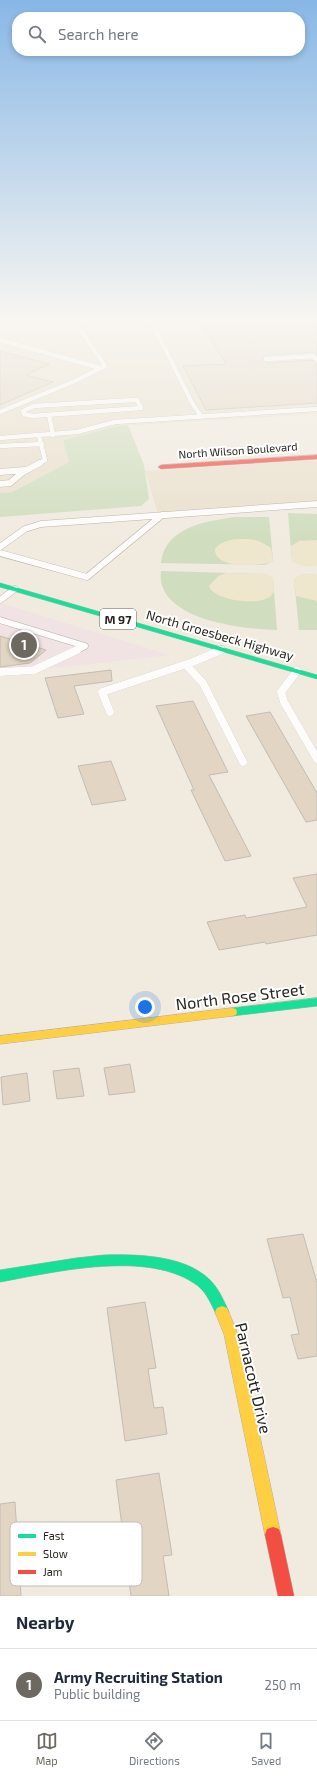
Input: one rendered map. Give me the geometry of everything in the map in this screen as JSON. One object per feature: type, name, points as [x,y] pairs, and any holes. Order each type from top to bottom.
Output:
[{"type":"street","name":"North Wilson Boulevard","points":[[161,467],[317,456]]},
{"type":"street","name":"North Groesbeck Highway","points":[[0,585],[317,677]]},
{"type":"street","name":"North Rose Street","points":[[0,1040],[317,1002]]},
{"type":"street","name":"Parnacott Drive","points":[[0,1276],[96,1262],[133,1260],[158,1262],[182,1269],[202,1282],[214,1296],[224,1315],[231,1334],[286,1596]]},
{"type":"lane","points":[[0,412],[47,392]]},
{"type":"lane","points":[[187,392],[201,416]]},
{"type":"lane","points":[[133,400],[137,400],[141,408],[48,415],[32,416],[24,414],[23,410],[34,406],[133,400]]},
{"type":"lane","points":[[0,438],[77,432],[115,422],[317,409]]},
{"type":"lane","points":[[48,415],[53,435]]},
{"type":"lane","points":[[0,484],[10,483],[26,470],[45,460],[40,436]]},
{"type":"lane","points":[[0,446],[42,444]]},
{"type":"lane","points":[[0,472],[26,470]]},
{"type":"lane","points":[[0,547],[25,529],[36,525],[317,504]]},
{"type":"lane","points":[[0,553],[87,577],[162,515]]},
{"type":"lane","points":[[0,600],[15,589]]},
{"type":"lane","points":[[0,620],[85,646],[34,670],[0,672]]},
{"type":"lane","points":[[110,712],[102,692],[118,685],[204,659],[222,649]]},
{"type":"lane","points":[[186,665],[203,683],[243,762]]},
{"type":"lane","points":[[297,671],[281,692],[284,702],[317,759]]},
{"type":"shaded area","points":[[0,392],[317,392],[317,414],[118,426],[63,440],[69,462],[12,492],[0,493]]},
{"type":"shaded area","points":[[317,460],[317,501],[158,514],[145,471]]},
{"type":"shaded area","points":[[0,603],[169,655],[0,674]]},
{"type":"green space","points":[[128,425],[144,465],[149,499],[141,506],[0,517],[0,493],[12,492],[69,462],[63,440],[118,426]]},
{"type":"green space","points":[[288,513],[317,514],[317,566],[302,565],[292,561]]},
{"type":"green space","points":[[235,517],[269,517],[273,561],[265,565],[161,563],[164,551],[170,541],[179,534],[200,524]]},
{"type":"green space","points":[[161,571],[265,574],[273,578],[277,630],[224,624],[186,611],[172,601],[163,588]]},
{"type":"green space","points":[[304,574],[317,575],[317,630],[299,630],[294,579]]},
{"type":"sand","points":[[252,539],[271,548],[273,561],[267,563],[239,565],[229,563],[217,556],[215,549],[220,544],[231,540]]},
{"type":"sand","points":[[317,540],[317,566],[302,565],[292,561],[291,546],[299,541]]},
{"type":"sand","points":[[226,573],[265,574],[273,578],[274,591],[268,598],[251,601],[240,601],[220,596],[209,586],[218,576]]},
{"type":"sand","points":[[304,574],[317,575],[317,601],[296,596],[294,579]]},
{"type":"building","points":[[0,392],[29,392],[0,405]]},
{"type":"building","points":[[197,392],[317,392],[317,403],[206,410]]},
{"type":"building","points":[[0,636],[46,650],[30,663],[0,667]]},
{"type":"building","points":[[111,670],[112,681],[74,686],[84,714],[58,718],[45,678]]},
{"type":"building","points":[[193,701],[228,772],[209,775],[251,856],[225,861],[191,790],[194,790],[156,706]]},
{"type":"building","points":[[270,712],[317,793],[317,820],[306,822],[246,716]]},
{"type":"building","points":[[111,761],[126,800],[92,805],[78,766]]},
{"type":"building","points":[[317,874],[317,935],[219,950],[207,922],[245,915],[246,918],[307,907],[293,878]]},
{"type":"building","points":[[130,1064],[135,1092],[109,1095],[104,1068]]},
{"type":"building","points":[[79,1068],[84,1096],[57,1099],[53,1071]]},
{"type":"building","points":[[27,1073],[30,1101],[3,1105],[1,1077]]},
{"type":"building","points":[[303,1234],[317,1283],[317,1356],[298,1359],[291,1335],[299,1334],[290,1297],[283,1298],[267,1239]]},
{"type":"building","points":[[145,1302],[156,1368],[148,1369],[154,1408],[163,1407],[167,1434],[125,1441],[107,1308]]},
{"type":"building","points":[[159,1473],[172,1555],[163,1556],[169,1596],[131,1596],[130,1586],[142,1586],[142,1522],[121,1522],[116,1480]]},
{"type":"building","points":[[15,1502],[16,1522],[10,1522],[10,1586],[20,1586],[21,1596],[0,1596],[0,1504]]},
{"type":"traffic: fast","points":[[0,585],[317,677]]},
{"type":"traffic: fast","points":[[232,1012],[317,1002]]},
{"type":"traffic: fast","points":[[0,1276],[104,1261],[132,1260],[158,1263],[182,1270],[206,1284],[216,1299],[222,1312]]},
{"type":"traffic: slow","points":[[0,1040],[232,1012]]},
{"type":"traffic: slow","points":[[222,1312],[231,1334],[273,1535]]},
{"type":"traffic: jam","points":[[161,467],[317,457]]},
{"type":"traffic: jam","points":[[273,1535],[286,1596]]},
{"type":"place","name":"Army Recruiting Station","points":[[24,645]]}]
